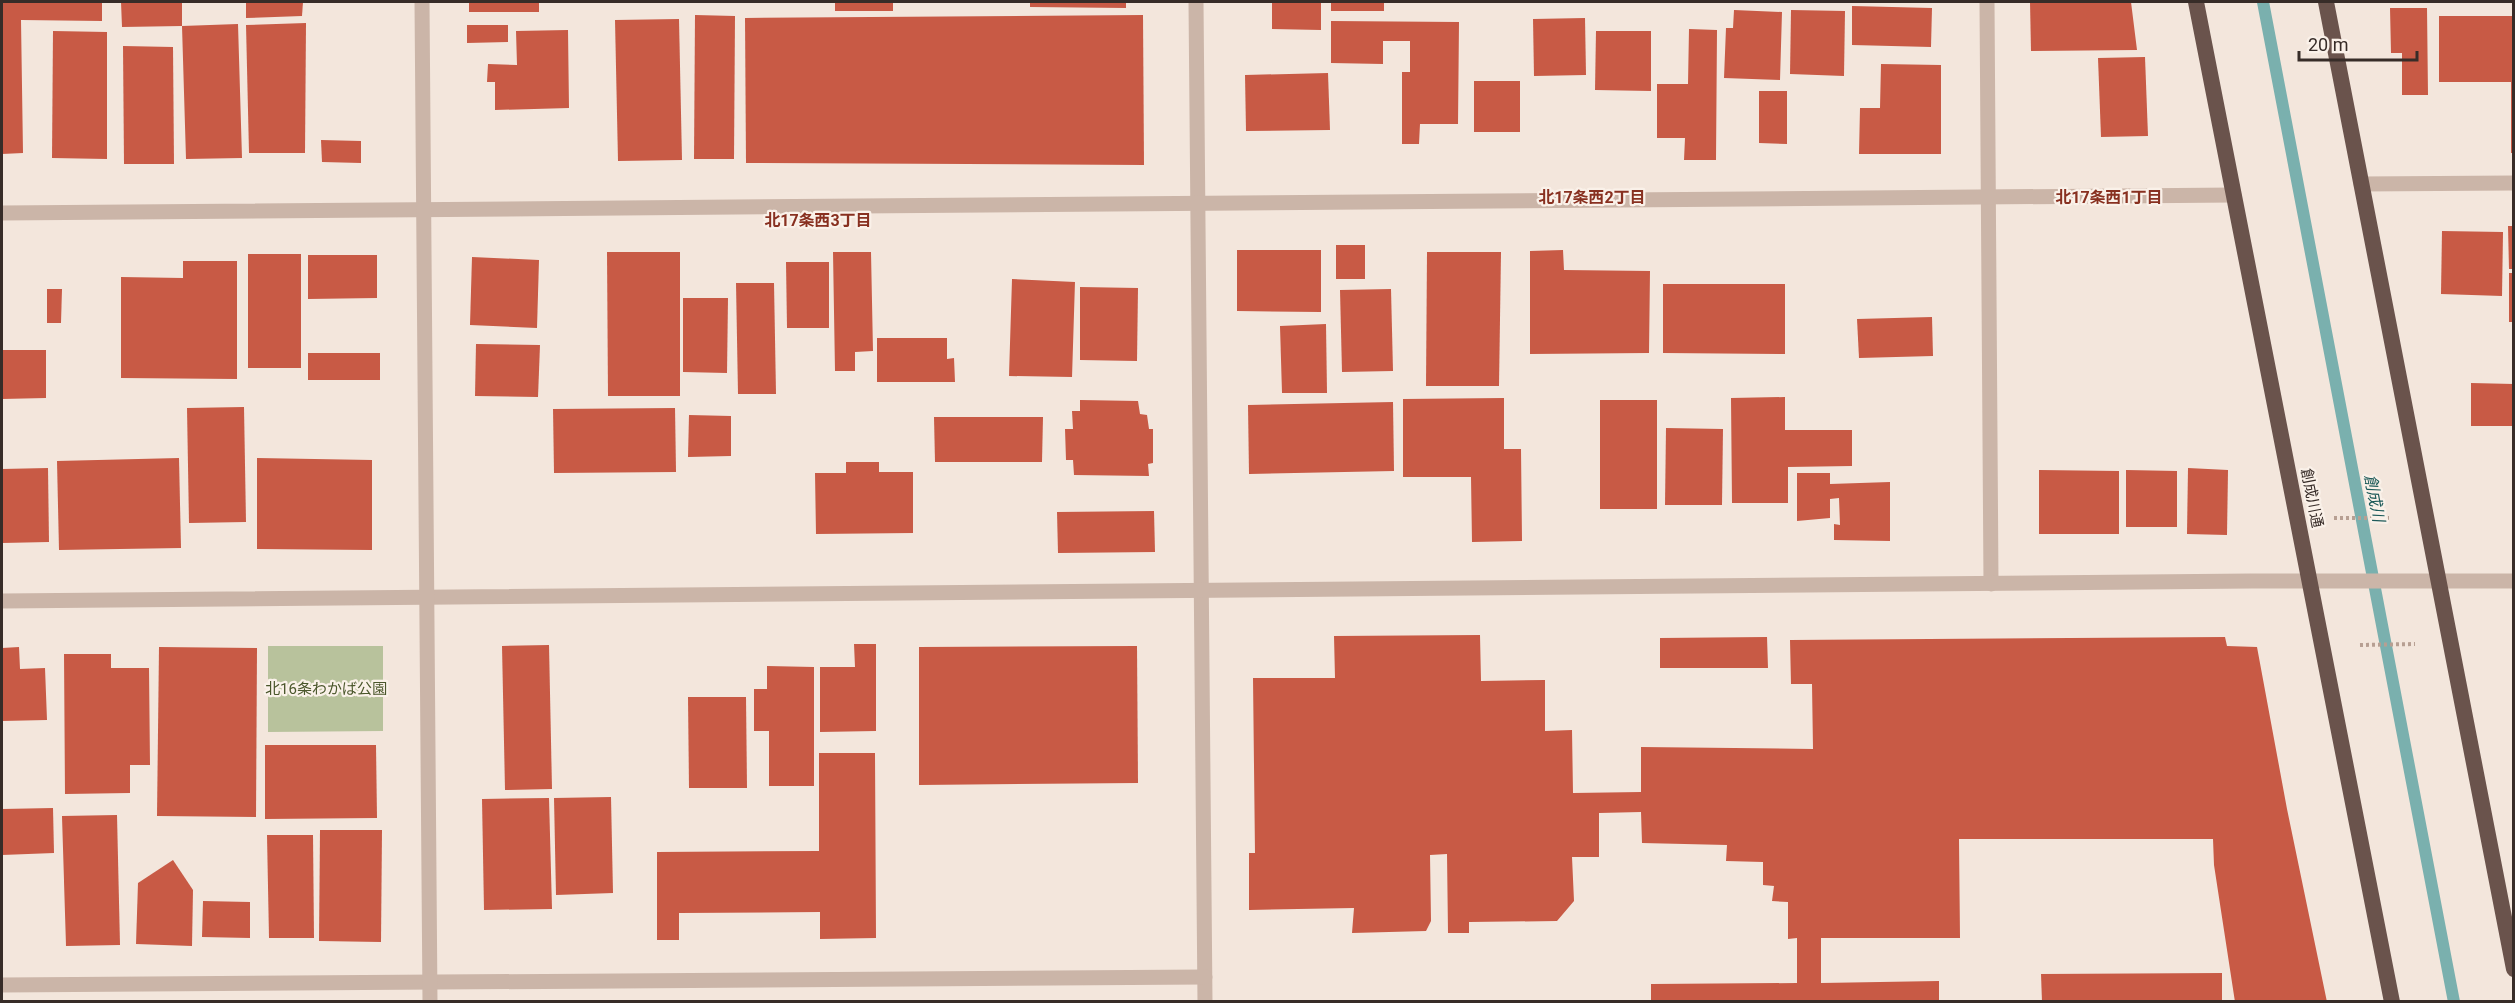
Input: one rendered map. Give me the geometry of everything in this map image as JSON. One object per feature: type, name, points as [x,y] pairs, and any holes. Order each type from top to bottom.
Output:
[{"type":"highway","name":"創成川通","points":[[2196,2],[2392,1002]]},
{"type":"highway","points":[[2325,2],[2440,580],[2450,644],[2509,919],[2514,969]]},
{"type":"street","points":[[422,2],[430,1002]]},
{"type":"street","points":[[1196,2],[1205,1002]]},
{"type":"street","points":[[1987,2],[1992,584]]},
{"type":"street","points":[[2361,184],[2514,183]]},
{"type":"street","points":[[2,213],[2234,195]]},
{"type":"street","points":[[2,601],[2405,580],[2514,581]]},
{"type":"street","points":[[2,985],[1204,977]]},
{"type":"path","points":[[2334,518],[2389,518]]},
{"type":"path","points":[[2360,645],[2415,644]]},
{"type":"green space","name":"北16条わかば公園","points":[[268,646],[383,646],[383,731],[268,732]]},
{"type":"building","points":[[2,2],[102,2],[102,21],[21,20],[23,153],[2,154]]},
{"type":"building","points":[[121,2],[182,2],[182,26],[122,27]]},
{"type":"building","points":[[246,2],[303,2],[302,16],[246,18]]},
{"type":"building","points":[[469,2],[539,2],[539,12],[469,12]]},
{"type":"building","points":[[835,2],[893,2],[893,11],[835,11]]},
{"type":"building","points":[[1030,2],[1126,2],[1126,8],[1030,7]]},
{"type":"building","points":[[1272,2],[1321,2],[1321,30],[1272,29]]},
{"type":"building","points":[[1331,2],[1384,2],[1384,11],[1331,11]]},
{"type":"building","points":[[2030,2],[2131,2],[2137,50],[2031,51]]},
{"type":"building","points":[[1852,6],[1932,8],[1931,47],[1852,45]]},
{"type":"building","points":[[2390,8],[2427,8],[2428,95],[2402,95],[2402,53],[2391,53]]},
{"type":"building","points":[[1734,10],[1782,12],[1780,80],[1724,78],[1726,28],[1733,28]]},
{"type":"building","points":[[1791,10],[1845,11],[1844,76],[1790,74]]},
{"type":"building","points":[[695,15],[735,16],[734,159],[694,159]]},
{"type":"building","points":[[1143,15],[1144,165],[746,163],[745,18]]},
{"type":"building","points":[[2439,16],[2514,16],[2514,153],[2511,153],[2511,82],[2439,82]]},
{"type":"building","points":[[1585,18],[1586,75],[1534,76],[1533,19]]},
{"type":"building","points":[[679,19],[682,160],[618,161],[615,20]]},
{"type":"building","points":[[1331,21],[1459,22],[1458,124],[1420,124],[1419,144],[1402,144],[1402,72],[1410,72],[1410,41],[1383,41],[1383,64],[1331,63]]},
{"type":"building","points":[[306,23],[305,153],[249,153],[246,25]]},
{"type":"building","points":[[238,24],[242,158],[186,159],[182,26]]},
{"type":"building","points":[[467,25],[508,25],[508,42],[467,43]]},
{"type":"building","points":[[1689,29],[1717,30],[1716,160],[1684,160],[1685,138],[1657,138],[1657,84],[1688,84]]},
{"type":"building","points":[[568,30],[569,108],[495,110],[495,82],[487,82],[488,64],[517,65],[516,31]]},
{"type":"building","points":[[53,31],[107,32],[107,159],[52,158]]},
{"type":"building","points":[[1596,31],[1651,31],[1651,91],[1595,90]]},
{"type":"building","points":[[123,46],[173,47],[174,164],[124,164]]},
{"type":"building","points":[[2145,57],[2148,136],[2101,137],[2098,58]]},
{"type":"building","points":[[1881,64],[1941,65],[1941,154],[1859,154],[1860,108],[1880,108]]},
{"type":"building","points":[[1328,73],[1330,130],[1246,131],[1245,75]]},
{"type":"building","points":[[1474,81],[1520,81],[1520,132],[1474,132]]},
{"type":"building","points":[[1759,91],[1787,91],[1787,144],[1759,143]]},
{"type":"building","points":[[321,140],[361,141],[361,163],[322,162]]},
{"type":"building","points":[[2508,226],[2514,226],[2514,269],[2509,269]]},
{"type":"building","points":[[2442,231],[2503,232],[2502,296],[2441,294]]},
{"type":"building","points":[[1336,245],[1365,245],[1365,279],[1336,279]]},
{"type":"building","points":[[1237,250],[1321,250],[1321,312],[1237,311]]},
{"type":"building","points":[[1563,250],[1564,270],[1650,271],[1649,353],[1530,354],[1530,251]]},
{"type":"building","points":[[607,252],[680,252],[680,396],[608,396]]},
{"type":"building","points":[[833,252],[871,252],[873,351],[855,352],[855,371],[835,371]]},
{"type":"building","points":[[1427,252],[1501,252],[1499,386],[1426,386]]},
{"type":"building","points":[[248,254],[301,254],[301,368],[248,368]]},
{"type":"building","points":[[308,255],[377,255],[377,298],[308,299]]},
{"type":"building","points":[[472,257],[539,260],[537,328],[470,325]]},
{"type":"building","points":[[183,261],[237,261],[237,379],[121,378],[121,277],[183,278]]},
{"type":"building","points":[[786,262],[829,262],[829,328],[787,328]]},
{"type":"building","points":[[2509,273],[2514,273],[2514,322],[2509,322]]},
{"type":"building","points":[[1012,279],[1075,282],[1072,377],[1009,376]]},
{"type":"building","points":[[736,283],[774,283],[776,394],[738,394]]},
{"type":"building","points":[[1663,284],[1785,284],[1785,354],[1663,353]]},
{"type":"building","points":[[1080,287],[1138,288],[1137,361],[1080,360]]},
{"type":"building","points":[[47,289],[62,289],[61,323],[47,323]]},
{"type":"building","points":[[1391,289],[1393,371],[1342,372],[1340,290]]},
{"type":"building","points":[[683,298],[728,298],[727,373],[683,372]]},
{"type":"building","points":[[1932,317],[1933,356],[1859,358],[1857,319]]},
{"type":"building","points":[[1326,324],[1327,393],[1282,393],[1280,326]]},
{"type":"building","points":[[877,338],[947,338],[947,359],[954,358],[955,382],[877,382]]},
{"type":"building","points":[[476,344],[540,345],[538,397],[475,396]]},
{"type":"building","points":[[2,350],[46,350],[46,398],[2,399]]},
{"type":"building","points":[[308,353],[380,353],[380,380],[308,380]]},
{"type":"building","points":[[2471,383],[2514,384],[2514,426],[2471,426]]},
{"type":"building","points":[[1785,397],[1785,430],[1852,430],[1852,466],[1788,467],[1788,503],[1732,503],[1731,398]]},
{"type":"building","points":[[1504,398],[1504,449],[1521,449],[1522,541],[1472,542],[1471,477],[1403,477],[1403,399]]},
{"type":"building","points":[[1080,400],[1138,401],[1140,414],[1147,415],[1149,429],[1153,429],[1153,463],[1148,464],[1149,476],[1074,475],[1073,460],[1066,460],[1065,429],[1073,429],[1072,411],[1080,411]]},
{"type":"building","points":[[1600,400],[1657,400],[1657,509],[1600,509]]},
{"type":"building","points":[[1393,402],[1394,471],[1249,474],[1248,405]]},
{"type":"building","points":[[244,407],[246,522],[189,523],[187,408]]},
{"type":"building","points":[[675,408],[676,472],[554,473],[553,409]]},
{"type":"building","points":[[689,415],[731,416],[731,456],[688,457]]},
{"type":"building","points":[[934,417],[1043,417],[1042,462],[935,462]]},
{"type":"building","points":[[1666,428],[1723,429],[1722,505],[1665,505]]},
{"type":"building","points":[[179,458],[181,548],[59,550],[57,461]]},
{"type":"building","points":[[257,458],[372,460],[372,550],[257,549]]},
{"type":"building","points":[[846,462],[879,462],[879,472],[913,472],[913,533],[816,534],[815,473],[846,473]]},
{"type":"building","points":[[48,468],[49,542],[2,543],[2,469]]},
{"type":"building","points":[[2188,468],[2228,470],[2227,535],[2187,534]]},
{"type":"building","points":[[2039,470],[2119,471],[2119,534],[2039,534]]},
{"type":"building","points":[[2126,470],[2177,471],[2177,527],[2126,527]]},
{"type":"building","points":[[1797,473],[1830,473],[1830,484],[1890,482],[1890,541],[1834,540],[1834,524],[1840,525],[1839,498],[1830,499],[1830,518],[1797,521]]},
{"type":"building","points":[[1154,511],[1155,552],[1058,553],[1057,512]]},
{"type":"building","points":[[1480,635],[1481,681],[1545,680],[1545,731],[1572,730],[1573,793],[1641,792],[1641,747],[1813,749],[1812,684],[1791,684],[1790,640],[2225,637],[2227,646],[2257,647],[2287,809],[2327,1002],[2235,1002],[2214,865],[2213,839],[1959,839],[1960,938],[1821,938],[1821,983],[1939,981],[1939,1002],[1651,1002],[1651,984],[1797,983],[1797,938],[1788,939],[1788,902],[1772,901],[1774,886],[1763,885],[1763,862],[1726,861],[1727,845],[1642,843],[1641,812],[1599,813],[1599,857],[1572,857],[1574,901],[1557,921],[1469,922],[1469,933],[1448,933],[1447,854],[1430,855],[1431,921],[1426,931],[1352,933],[1354,908],[1249,910],[1249,853],[1255,853],[1253,678],[1335,678],[1334,636]]},
{"type":"building","points":[[1767,637],[1768,668],[1660,668],[1660,638]]},
{"type":"building","points":[[854,644],[876,644],[876,731],[820,732],[820,667],[855,667]]},
{"type":"building","points":[[549,645],[552,789],[505,790],[502,646]]},
{"type":"building","points":[[1137,646],[1138,783],[919,785],[919,647]]},
{"type":"building","points":[[19,647],[20,669],[45,668],[47,720],[2,721],[2,648]]},
{"type":"building","points":[[159,647],[257,648],[256,817],[157,816]]},
{"type":"building","points":[[64,654],[111,654],[111,668],[149,668],[150,765],[130,765],[130,793],[65,794]]},
{"type":"building","points":[[767,666],[814,667],[814,786],[769,786],[769,731],[754,731],[754,689],[767,689]]},
{"type":"building","points":[[688,697],[746,697],[747,788],[689,788]]},
{"type":"building","points":[[265,745],[376,745],[377,818],[265,819]]},
{"type":"building","points":[[819,753],[875,753],[876,938],[820,939],[820,912],[679,913],[679,940],[657,940],[657,852],[819,851]]},
{"type":"building","points":[[611,797],[613,893],[556,895],[554,798]]},
{"type":"building","points":[[549,798],[552,909],[484,910],[482,799]]},
{"type":"building","points":[[53,808],[54,853],[2,855],[2,809]]},
{"type":"building","points":[[117,815],[120,945],[66,946],[62,816]]},
{"type":"building","points":[[320,830],[382,830],[381,942],[319,941]]},
{"type":"building","points":[[267,835],[313,835],[314,938],[269,938]]},
{"type":"building","points":[[173,860],[193,890],[192,946],[136,944],[138,883]]},
{"type":"building","points":[[203,901],[250,902],[250,938],[202,937]]},
{"type":"building","points":[[2222,973],[2222,1002],[2042,1002],[2041,974]]},
{"type":"waterway","name":"創成川","points":[[2263,2],[2454,1002]]},
{"type":"district","name":"北17条西2丁目","points":[[1592,197]]},
{"type":"district","name":"北17条西1丁目","points":[[2109,197]]},
{"type":"district","name":"北17条西3丁目","points":[[818,220]]}]
